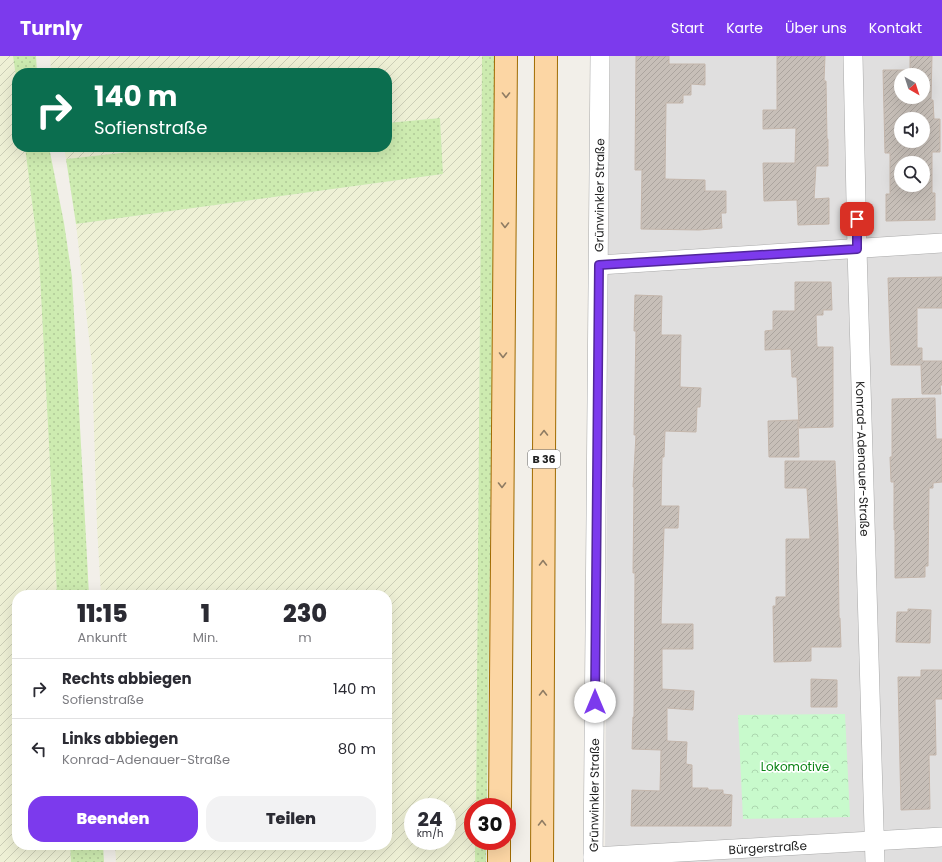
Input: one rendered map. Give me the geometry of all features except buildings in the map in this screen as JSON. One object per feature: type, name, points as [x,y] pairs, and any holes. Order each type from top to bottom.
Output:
[{"type":"main road","points":[[500,798],[506,56]]},
{"type":"main road","name":"B 36","points":[[542,862],[546,56]]},
{"type":"main road","points":[[499,850],[499,862]]},
{"type":"street","name":"Grünwinkler Straße","points":[[593,860],[600,56]]},
{"type":"street","name":"Konrad-Adenauer-Straße","points":[[853,56],[857,249],[875,862]]},
{"type":"street","points":[[599,265],[942,243]]},
{"type":"street","name":"Bürgerstraße","points":[[593,860],[874,840],[942,837]]},
{"type":"shaded area","points":[[610,56],[942,56],[942,862],[605,862]]},
{"type":"green space","points":[[0,56],[13,56],[15,68],[12,68],[12,152],[26,152],[39,258],[57,590],[12,590],[12,850],[70,850],[71,862],[0,862]]},
{"type":"green space","points":[[13,56],[36,56],[37,68],[15,68]]},
{"type":"green space","points":[[50,56],[482,56],[476,798],[464,798],[464,850],[475,850],[475,862],[116,862],[115,850],[392,850],[392,590],[101,590],[97,526],[92,364],[76,224],[443,174],[440,118],[392,123],[392,68],[51,68]]},
{"type":"green space","points":[[482,56],[496,56],[487,798],[476,798]]},
{"type":"green space","points":[[440,118],[443,174],[76,224],[66,159],[129,152],[392,152],[392,123]]},
{"type":"green space","points":[[26,152],[50,152],[64,223],[72,277],[89,590],[57,590],[39,258]]},
{"type":"green space","points":[[65,152],[129,152],[66,159]]},
{"type":"green space","name":"Lokomotive","points":[[845,714],[850,817],[743,819],[738,715]]},
{"type":"green space","points":[[70,850],[103,850],[104,862],[71,862]]},
{"type":"green space","points":[[475,850],[486,850],[486,862],[475,862]]},
{"type":"route","points":[[595,702],[599,265],[857,249],[857,219]]}]
